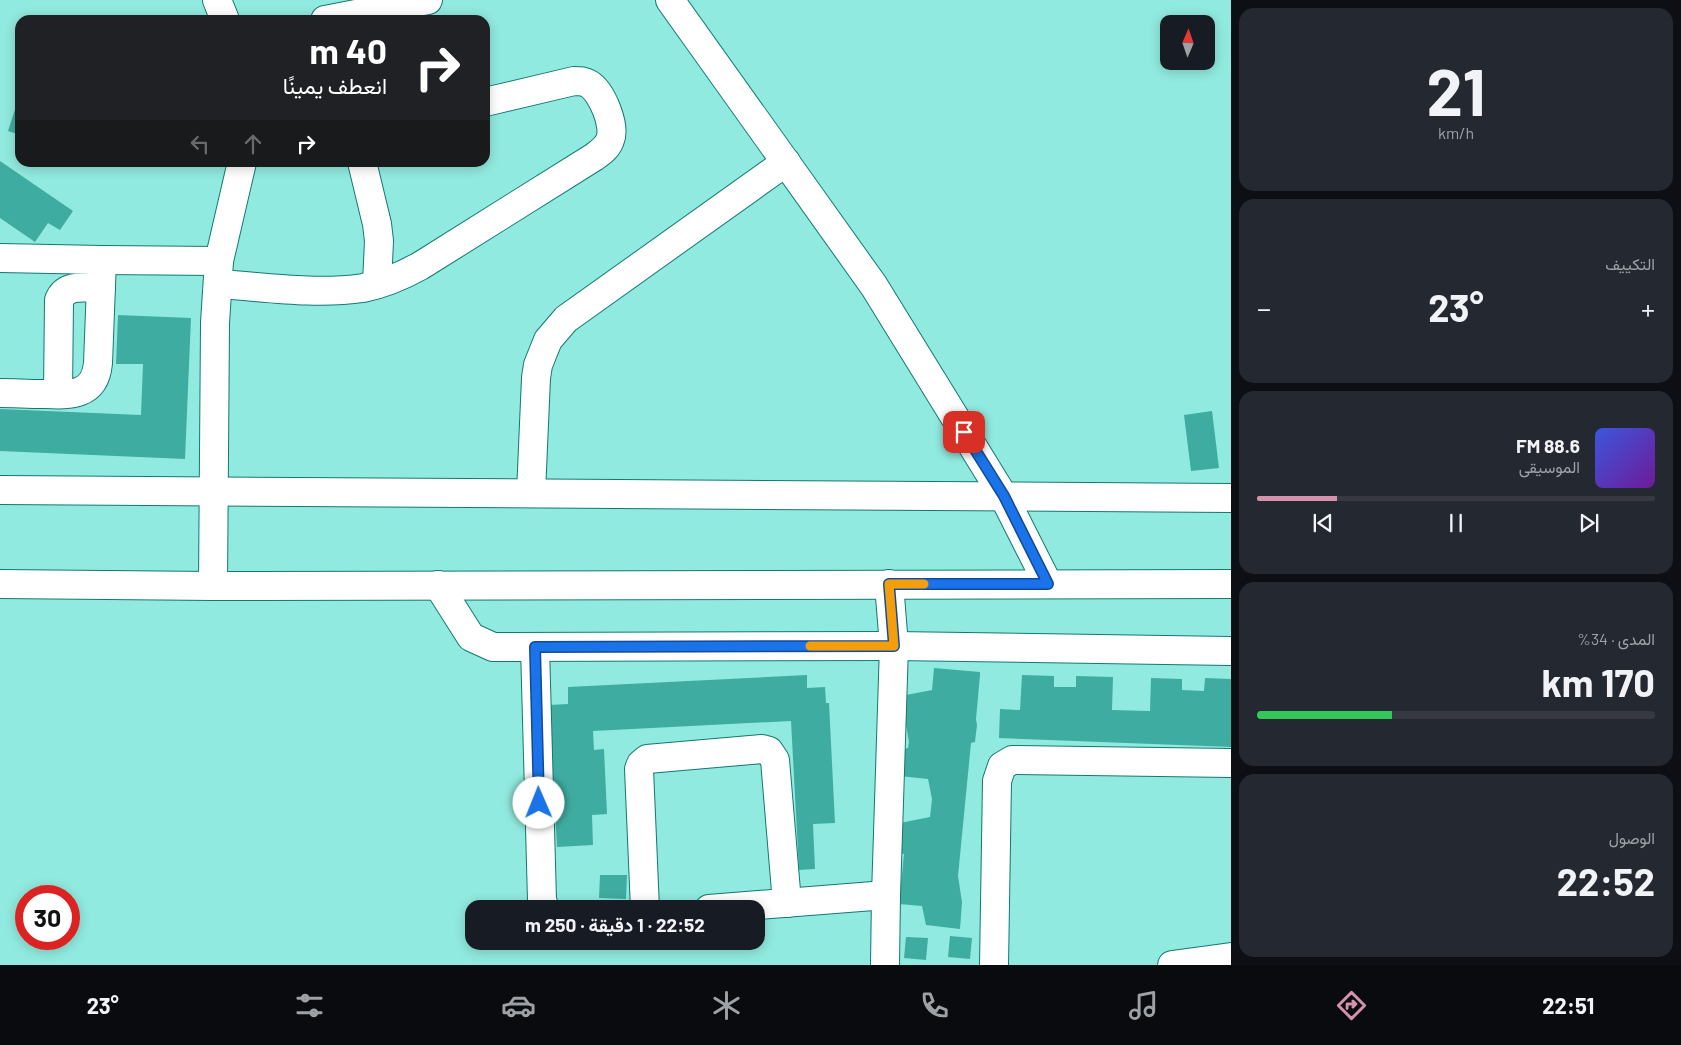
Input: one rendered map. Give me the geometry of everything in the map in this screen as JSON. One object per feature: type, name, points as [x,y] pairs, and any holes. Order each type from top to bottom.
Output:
[{"type":"street","points":[[217,0],[223,15]]},
{"type":"street","points":[[351,15],[428,0]]},
{"type":"street","points":[[670,0],[874,286],[1004,496],[1048,584]]},
{"type":"street","points":[[0,258],[102,260],[219,272],[315,290],[340,290],[377,284],[406,274],[428,261],[594,157],[604,150],[610,141],[612,129],[610,118],[595,89],[582,81],[574,81],[490,101]]},
{"type":"street","points":[[531,493],[536,378],[542,352],[553,334],[566,319],[786,162]]},
{"type":"street","points":[[214,586],[215,323],[219,272],[241,167]]},
{"type":"street","points":[[363,167],[377,224],[379,241],[377,284]]},
{"type":"street","points":[[0,393],[73,394],[81,392],[88,387],[97,372],[102,260]]},
{"type":"street","points":[[58,394],[59,300],[65,291],[71,288],[101,288]]},
{"type":"street","points":[[0,490],[1231,498]]},
{"type":"street","points":[[0,584],[214,586],[1231,584]]},
{"type":"street","points":[[885,965],[894,646],[889,584]]},
{"type":"street","points":[[438,585],[471,637],[493,647],[894,646],[1231,651]]},
{"type":"street","points":[[535,647],[542,900]]},
{"type":"street","points":[[646,900],[639,769],[641,764],[647,759],[762,749],[768,751],[775,760],[786,903]]},
{"type":"street","points":[[994,965],[997,781],[1002,766],[1012,760],[1231,763]]},
{"type":"street","points":[[765,905],[886,895]]},
{"type":"street","points":[[1172,965],[1231,957]]},
{"type":"building","points":[[15,109],[15,133],[8,131]]},
{"type":"building","points":[[0,161],[73,211],[60,230],[48,223],[35,242],[0,218]]},
{"type":"building","points":[[118,315],[191,318],[185,459],[0,451],[0,409],[141,415],[143,364],[116,364]]},
{"type":"building","points":[[1212,411],[1219,468],[1191,471],[1184,415]]},
{"type":"building","points":[[934,668],[980,672],[977,725],[975,742],[971,743],[958,876],[962,902],[960,929],[926,925],[922,906],[899,904],[904,854],[897,853],[900,823],[930,817],[932,799],[928,779],[899,776],[902,750],[908,748],[909,742],[901,696],[932,690]]},
{"type":"building","points":[[807,675],[807,688],[825,687],[826,703],[829,703],[835,823],[813,824],[815,869],[799,870],[791,721],[593,731],[594,750],[604,749],[607,814],[592,815],[593,845],[557,847],[549,705],[568,704],[568,687]]},
{"type":"building","points":[[1022,675],[1054,676],[1054,687],[1076,687],[1076,676],[1113,677],[1112,710],[1150,711],[1151,678],[1182,679],[1182,690],[1204,691],[1205,678],[1231,679],[1231,747],[999,738],[1000,709],[1020,710]]},
{"type":"building","points":[[600,875],[627,875],[626,899],[599,898]]},
{"type":"building","points":[[950,936],[972,938],[970,959],[948,957]]},
{"type":"building","points":[[906,937],[928,938],[926,960],[904,958]]},
{"type":"slow traffic","points":[[810,646],[894,646],[889,584],[924,584]]},
{"type":"route","points":[[539,803],[535,647],[894,646],[889,584],[1048,584],[1004,496],[964,432]]}]
